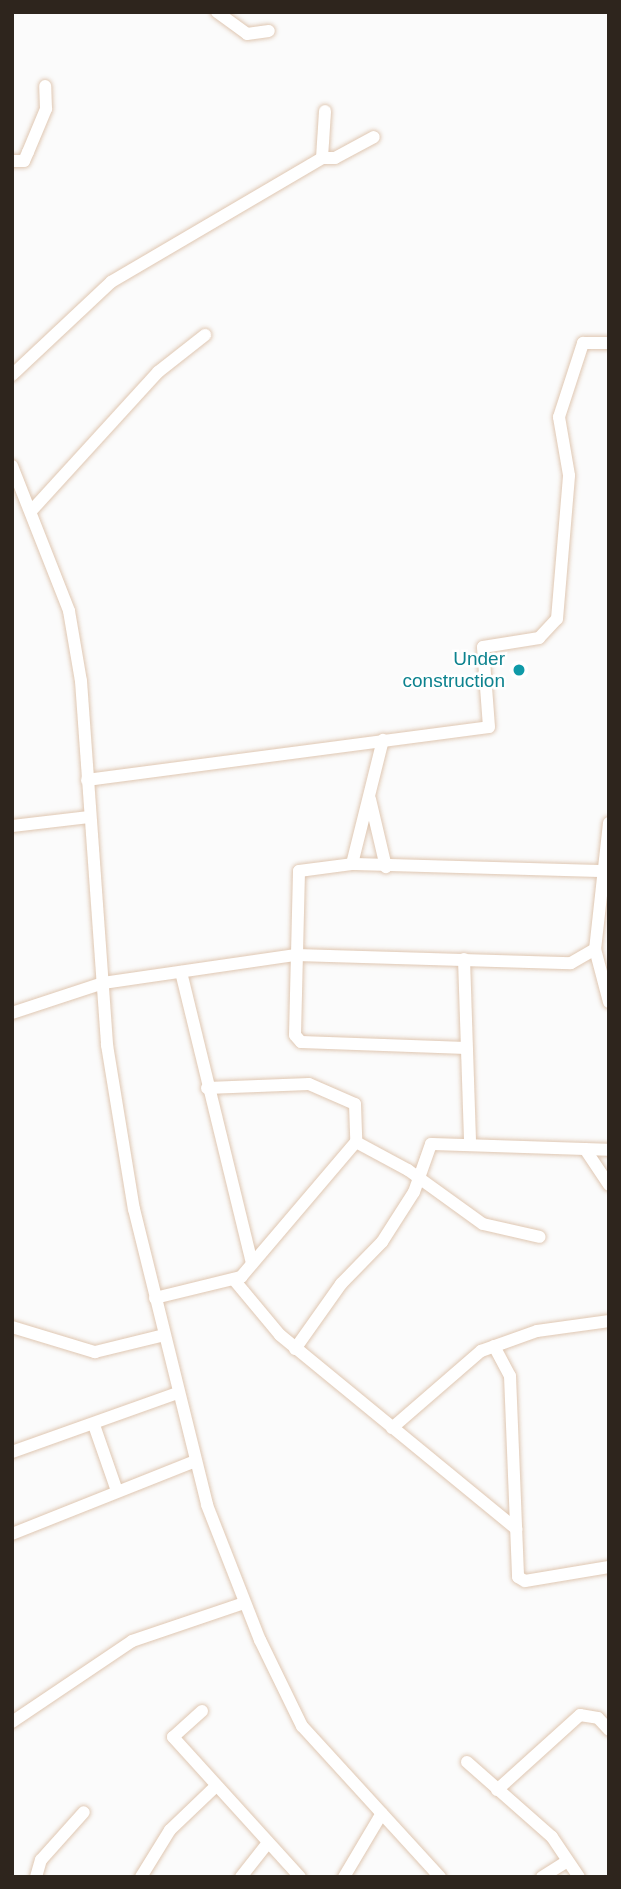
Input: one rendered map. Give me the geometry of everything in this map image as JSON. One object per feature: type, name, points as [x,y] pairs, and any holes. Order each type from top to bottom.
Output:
[{"type":"street","points":[[217,12],[247,34],[269,31]]},
{"type":"street","points":[[12,161],[24,161],[28,152],[46,109],[45,86]]},
{"type":"street","points":[[323,158],[325,111]]},
{"type":"street","points":[[12,375],[111,282],[323,158],[335,158],[374,136]]},
{"type":"street","points":[[32,510],[158,372],[205,335]]},
{"type":"street","points":[[87,780],[489,727],[483,647],[539,638],[553,628],[569,475],[559,417],[583,343],[609,343]]},
{"type":"street","points":[[12,466],[32,510],[69,611],[87,780],[103,983],[124,1147],[155,1298],[195,1461],[244,1602],[302,1726],[440,1877]]},
{"type":"street","points":[[352,864],[383,740]]},
{"type":"street","points":[[370,799],[386,867]]},
{"type":"street","points":[[12,826],[89,817]]},
{"type":"street","points":[[609,823],[595,949],[597,968],[609,1002]]},
{"type":"street","points":[[466,1048],[301,1042],[295,1035],[296,876],[311,867],[352,864],[602,871]]},
{"type":"street","points":[[571,963],[595,949]]},
{"type":"street","points":[[12,1013],[18,1002],[103,983],[296,955],[571,963],[597,968]]},
{"type":"street","points":[[464,960],[470,1142]]},
{"type":"street","points":[[181,972],[207,1088],[252,1262]]},
{"type":"street","points":[[155,1298],[235,1281],[356,1142],[355,1104],[309,1084],[207,1088]]},
{"type":"street","points":[[356,1142],[420,1178],[483,1224],[540,1237]]},
{"type":"street","points":[[295,1349],[341,1284],[379,1247],[420,1178],[431,1144],[470,1142],[609,1150]]},
{"type":"street","points":[[585,1149],[609,1185]]},
{"type":"street","points":[[235,1281],[295,1349],[516,1529]]},
{"type":"street","points":[[392,1429],[494,1346],[548,1329],[609,1321]]},
{"type":"street","points":[[12,1327],[95,1352],[164,1335]]},
{"type":"street","points":[[494,1346],[510,1376],[516,1529],[521,1580],[609,1567]]},
{"type":"street","points":[[12,1452],[94,1425],[122,1408],[178,1393]]},
{"type":"street","points":[[94,1425],[117,1491]]},
{"type":"street","points":[[12,1534],[195,1461]]},
{"type":"street","points":[[12,1722],[132,1641],[244,1602]]},
{"type":"street","points":[[202,1711],[173,1737],[215,1787],[300,1877]]},
{"type":"street","points":[[497,1790],[580,1714],[598,1718],[609,1730]]},
{"type":"street","points":[[467,1762],[552,1838],[566,1862],[579,1877]]},
{"type":"street","points":[[141,1877],[170,1830],[215,1787]]},
{"type":"street","points":[[36,1877],[41,1860],[84,1812]]},
{"type":"street","points":[[344,1877],[382,1813]]},
{"type":"street","points":[[241,1877],[267,1844]]},
{"type":"street","points":[[542,1877],[566,1862]]},
{"type":"place","name":"Under construction","points":[[519,670]]}]
